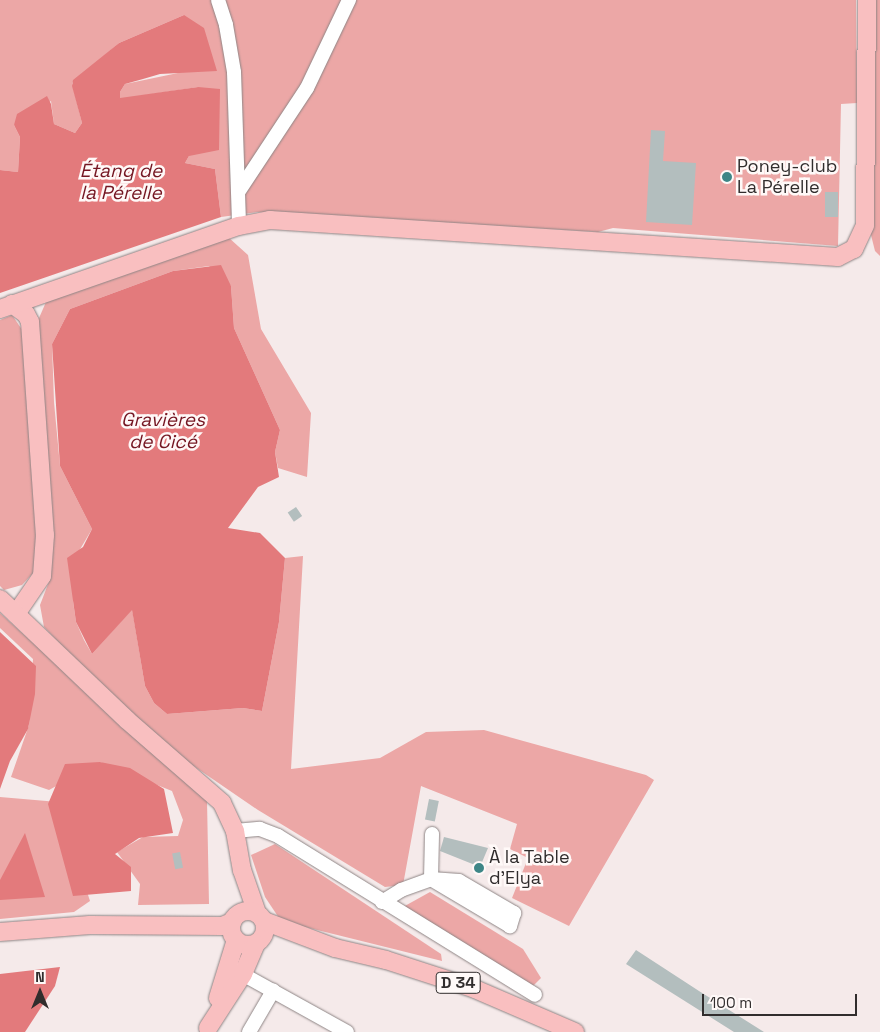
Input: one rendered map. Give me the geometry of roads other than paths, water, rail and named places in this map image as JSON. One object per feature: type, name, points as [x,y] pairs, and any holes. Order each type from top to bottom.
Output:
[{"type":"main road","points":[[6,307],[239,226],[270,220],[302,220],[838,257],[854,249],[865,225],[867,0]]},
{"type":"main road","points":[[30,322],[47,293]]},
{"type":"main road","points":[[6,307],[26,314],[30,322],[45,558],[42,576],[16,614]]},
{"type":"main road","points":[[0,599],[127,720],[209,790],[222,804],[235,832],[242,870],[265,930],[237,970],[208,1030]]},
{"type":"main road","points":[[237,970],[235,928],[242,870]]},
{"type":"main road","points":[[235,928],[248,911],[260,917]]},
{"type":"main road","name":"D 34","points":[[260,917],[335,948]]},
{"type":"main road","points":[[0,932],[90,926],[184,928],[222,926],[235,928]]},
{"type":"main road","points":[[235,928],[245,945],[259,941]]},
{"type":"main road","name":"D 34","points":[[259,941],[335,948],[386,960],[475,989],[575,1032]]},
{"type":"street","points":[[218,0],[226,25],[234,72],[239,226]]},
{"type":"street","points":[[239,191],[307,88],[349,0]]},
{"type":"street","points":[[235,832],[260,829],[278,836],[535,995]]},
{"type":"street","points":[[431,879],[432,834]]},
{"type":"street","points":[[382,902],[401,890],[431,879],[459,881],[514,913],[510,926],[431,879]]},
{"type":"street","points":[[237,970],[347,1032]]},
{"type":"street","points":[[249,1032],[273,991]]},
{"type":"water","name":"Étang de la Pérelle","points":[[184,15],[204,28],[217,71],[160,74],[125,84],[120,92],[120,98],[198,87],[220,89],[219,150],[189,156],[185,163],[215,169],[221,217],[0,293],[0,170],[18,172],[20,137],[14,125],[17,114],[47,96],[51,104],[54,124],[75,133],[82,123],[72,86],[73,80],[119,43]]},
{"type":"water","name":"Gravières de Cicé","points":[[221,265],[231,286],[234,328],[280,430],[275,452],[279,477],[258,487],[228,528],[260,533],[285,558],[279,622],[262,711],[243,708],[167,714],[154,703],[145,686],[132,610],[92,654],[76,622],[67,558],[83,547],[92,529],[60,466],[52,344],[70,309],[173,271]]},
{"type":"water","points":[[0,632],[36,666],[35,694],[28,729],[10,761],[0,789]]},
{"type":"water","points":[[100,762],[130,768],[164,789],[173,833],[139,838],[115,854],[131,867],[131,891],[73,896],[48,804],[65,764]]},
{"type":"water","points":[[25,833],[45,897],[0,900],[0,880]]},
{"type":"water","points":[[60,967],[55,986],[25,1032],[0,1032],[0,974]]},
{"type":"place","name":"Poney-club La Pérelle","points":[[727,177]]},
{"type":"place","name":"À la Table d’Elya","points":[[479,868]]}]
